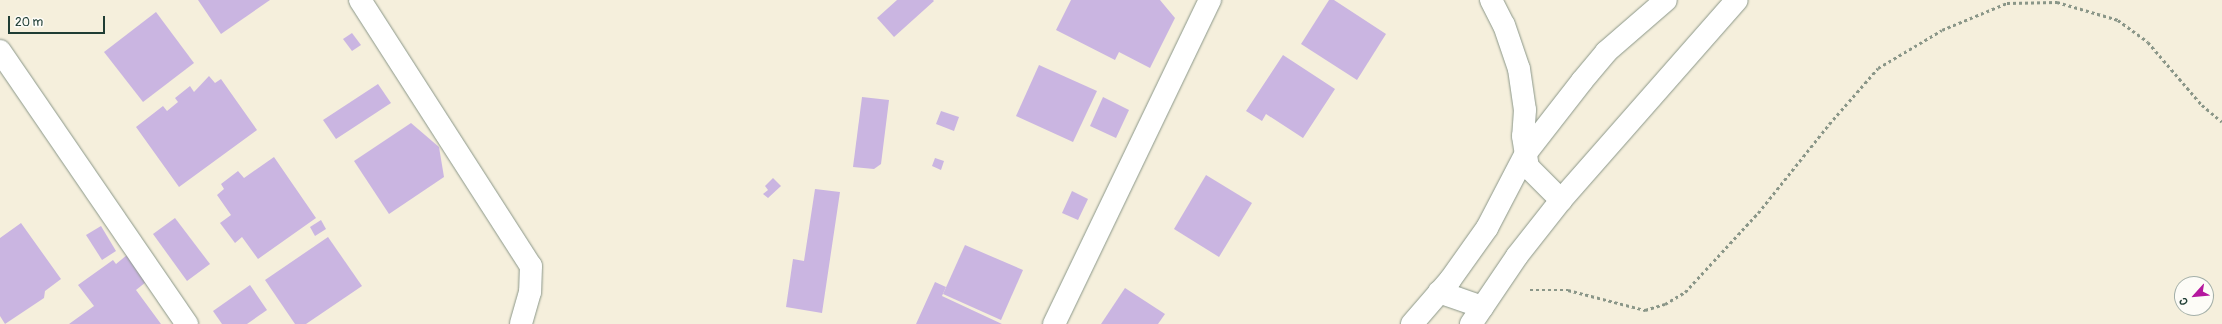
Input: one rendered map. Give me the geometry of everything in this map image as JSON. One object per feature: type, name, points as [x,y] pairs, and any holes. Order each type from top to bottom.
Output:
[{"type":"street","points":[[360,0],[531,266],[530,292],[521,324]]},
{"type":"street","points":[[1054,324],[1210,0]]},
{"type":"street","points":[[1491,0],[1504,25],[1519,70],[1525,110],[1526,153],[1528,167],[1561,200]]},
{"type":"street","points":[[1412,324],[1439,292],[1487,228],[1526,153],[1606,52],[1666,0]]},
{"type":"street","points":[[1439,292],[1481,308],[1516,256],[1561,200],[1737,0]]},
{"type":"street","points":[[0,51],[186,324]]},
{"type":"path","points":[[1481,308],[1534,289],[1568,290],[1645,310],[1665,304],[1685,292],[1758,213],[1829,124],[1878,68],[1942,30],[2007,3],[2057,2],[2118,20],[2148,42],[2202,105],[2222,122]]},
{"type":"building","points":[[198,0],[270,0],[221,34]]},
{"type":"building","points":[[897,0],[934,1],[894,37],[877,18]]},
{"type":"building","points":[[1071,0],[1160,0],[1175,18],[1150,68],[1119,52],[1115,60],[1056,30]]},
{"type":"building","points":[[1329,0],[1334,0],[1386,34],[1357,80],[1301,44]]},
{"type":"building","points":[[156,12],[194,63],[143,102],[104,52]]},
{"type":"building","points":[[352,33],[361,45],[352,51],[343,39]]},
{"type":"building","points":[[1283,55],[1335,89],[1303,138],[1266,114],[1262,121],[1246,111]]},
{"type":"building","points":[[1039,65],[1097,91],[1073,142],[1016,116]]},
{"type":"building","points":[[209,76],[215,83],[221,79],[257,130],[179,187],[136,127],[163,106],[167,111],[178,102],[175,98],[190,86],[194,92]]},
{"type":"building","points":[[378,84],[391,103],[336,139],[323,120]]},
{"type":"building","points":[[862,97],[889,100],[881,164],[874,169],[853,167]]},
{"type":"building","points":[[1103,97],[1129,110],[1116,138],[1090,126]]},
{"type":"building","points":[[941,111],[959,117],[954,131],[936,124]]},
{"type":"building","points":[[411,123],[439,147],[444,177],[389,214],[354,161]]},
{"type":"building","points":[[274,157],[316,218],[258,259],[242,237],[235,243],[220,223],[231,215],[217,195],[224,189],[221,184],[238,171],[244,178]]},
{"type":"building","points":[[935,158],[944,161],[941,170],[932,166]]},
{"type":"building","points":[[1206,175],[1252,203],[1219,257],[1174,229]]},
{"type":"building","points":[[773,178],[781,186],[768,198],[763,194],[768,190],[765,186]]},
{"type":"building","points":[[815,189],[840,192],[822,313],[786,307],[793,259],[804,261]]},
{"type":"building","points":[[1072,191],[1088,199],[1078,220],[1062,213]]},
{"type":"building","points":[[175,218],[210,264],[187,281],[153,234]]},
{"type":"building","points":[[321,220],[326,229],[315,236],[310,227]]},
{"type":"building","points":[[21,223],[61,279],[45,291],[44,298],[5,324],[0,316],[0,238]]},
{"type":"building","points":[[101,226],[116,251],[102,260],[86,235]]},
{"type":"building","points":[[328,237],[362,286],[306,324],[295,324],[265,280]]},
{"type":"building","points":[[965,245],[1023,270],[1001,320],[943,294]]},
{"type":"building","points":[[127,255],[146,282],[136,290],[161,324],[69,324],[94,306],[78,285],[113,260],[116,264]]},
{"type":"building","points":[[935,282],[946,287],[942,296],[1002,324],[916,324]]},
{"type":"building","points":[[250,285],[267,310],[247,324],[222,324],[213,311]]},
{"type":"building","points":[[1125,288],[1165,314],[1158,324],[1101,324]]}]
